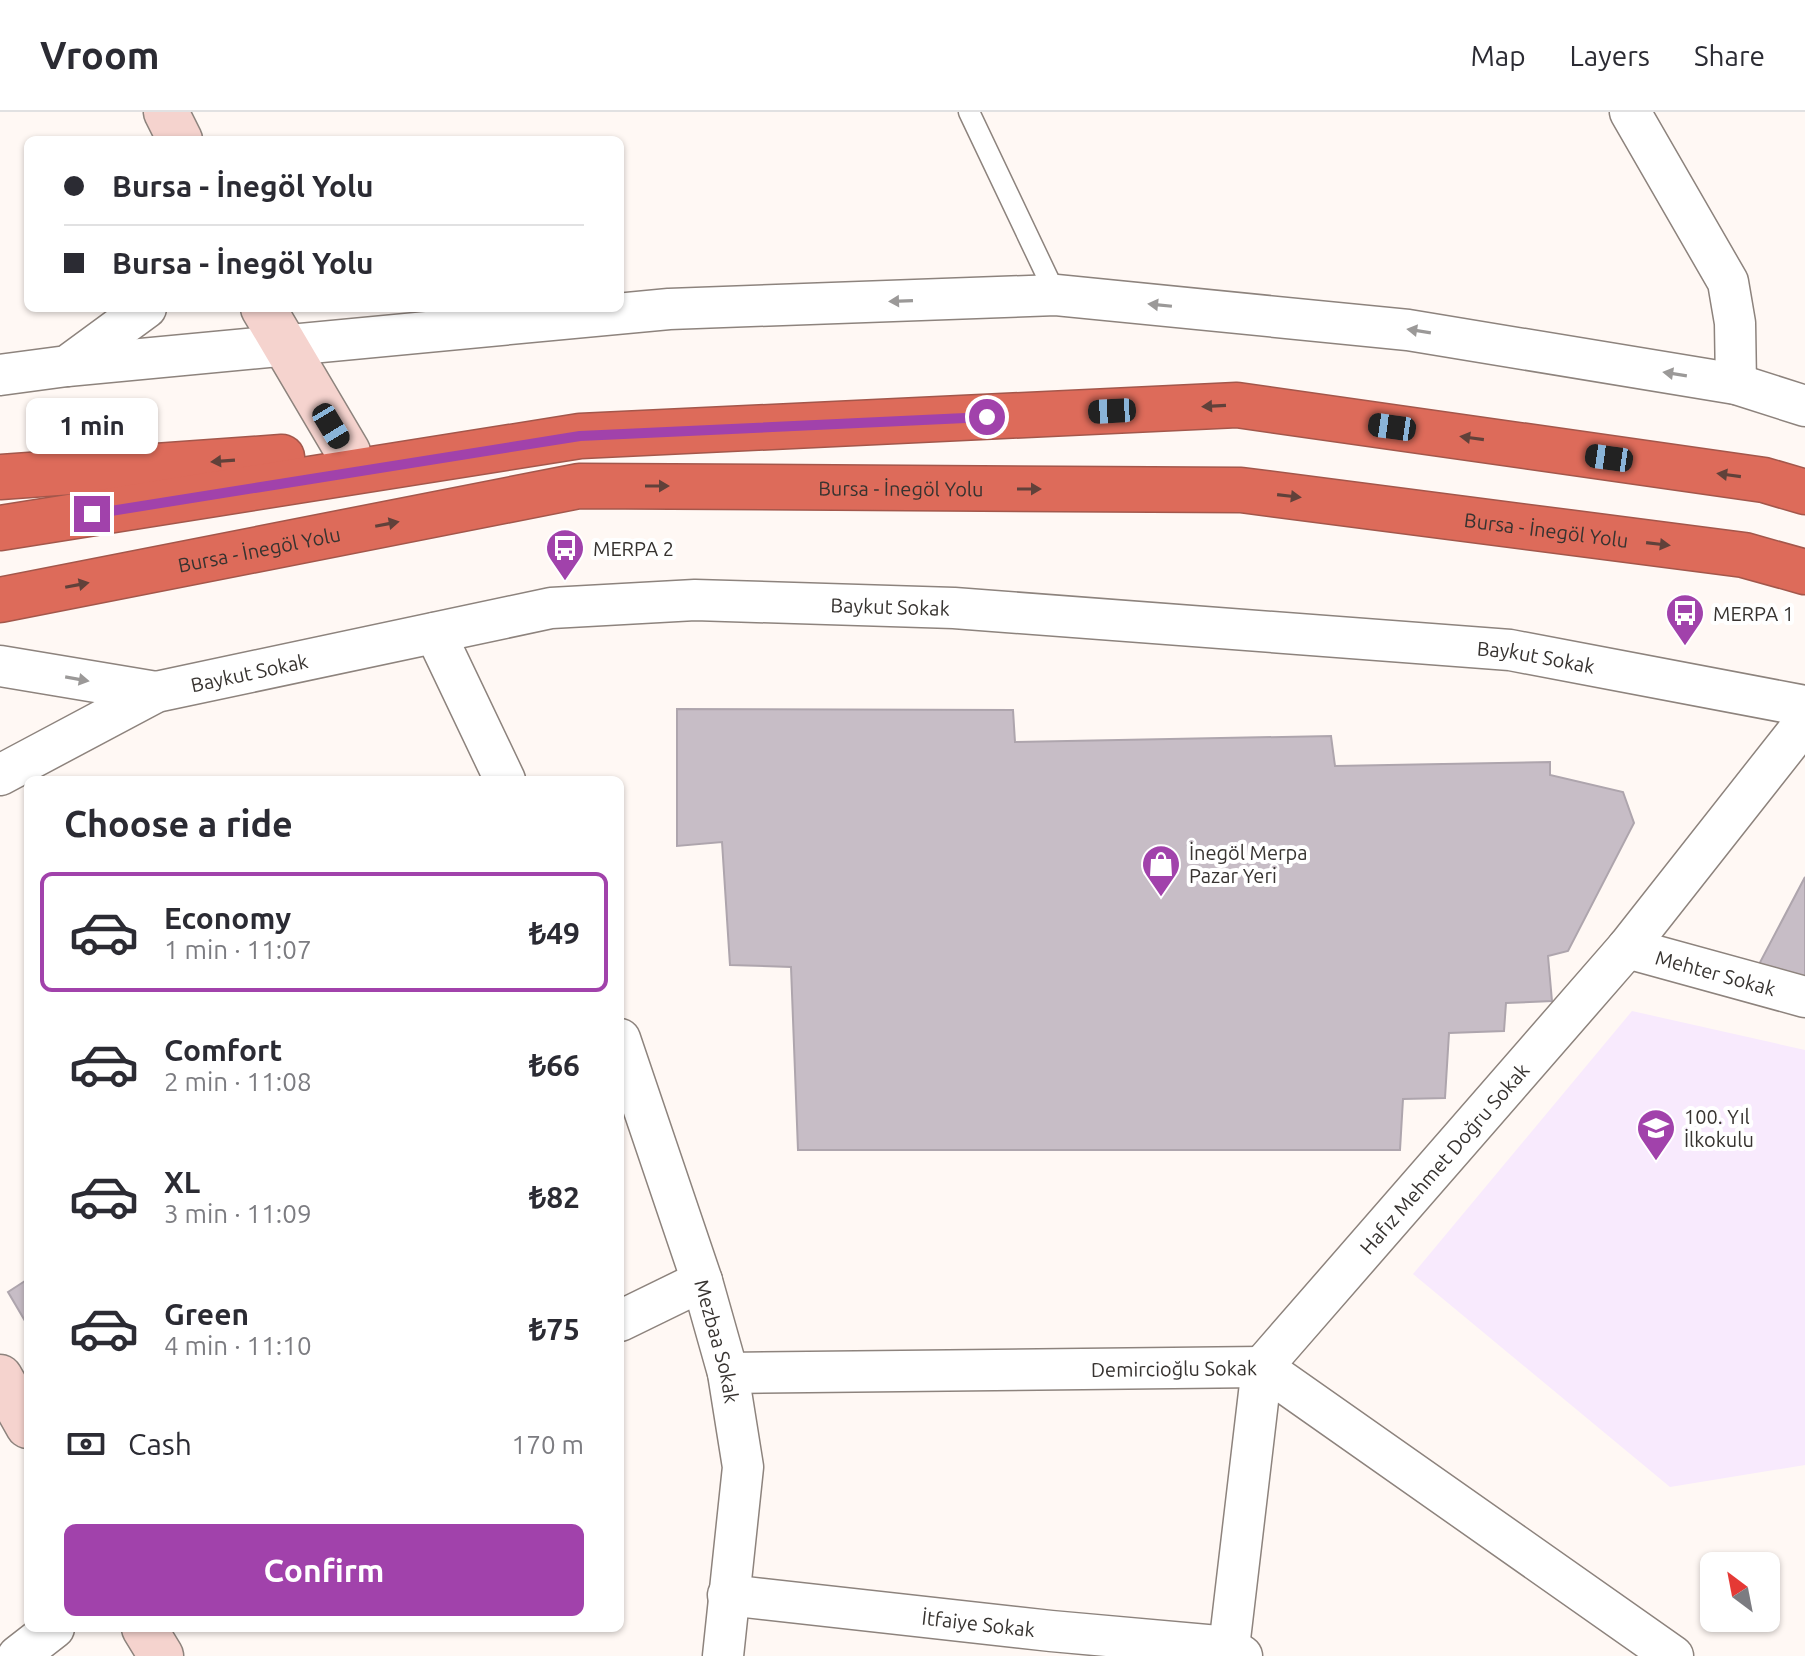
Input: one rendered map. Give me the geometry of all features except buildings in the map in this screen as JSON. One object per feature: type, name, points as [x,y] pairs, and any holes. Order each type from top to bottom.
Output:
[{"type":"highway","points":[[0,477],[580,436],[1237,405],[1764,480],[1805,492]]},
{"type":"highway","points":[[0,528],[580,436]]},
{"type":"highway","name":"Bursa - İnegöl Yolu","points":[[0,600],[579,486],[1241,490],[1744,555],[1805,572]]},
{"type":"street","points":[[166,112],[178,136]]},
{"type":"street","points":[[1630,112],[1728,282],[1735,323],[1736,384]]},
{"type":"street","points":[[624,311],[1056,295],[1408,330],[1736,384],[1805,406]]},
{"type":"street","points":[[67,366],[141,312]]},
{"type":"street","points":[[0,375],[67,366],[273,327],[603,312]]},
{"type":"street","points":[[273,327],[348,452]]},
{"type":"street","name":"Baykut Sokak","points":[[24,771],[156,692],[551,608],[695,600],[954,608],[1510,650],[1805,706]]},
{"type":"street","points":[[435,633],[503,776]]},
{"type":"street","points":[[0,666],[156,692]]},
{"type":"street","name":"Hafız Mehmet Doğru Sokak","points":[[1262,1367],[1627,948],[1805,722]]},
{"type":"street","name":"Mehter Sokak","points":[[1627,948],[1805,997]]},
{"type":"street","name":"Mezbaa Sokak","points":[[624,1051],[702,1281],[728,1373],[743,1467],[723,1656]]},
{"type":"street","points":[[624,1319],[702,1281]]},
{"type":"street","points":[[1233,1653],[1262,1367]]},
{"type":"street","name":"Demircioğlu Sokak","points":[[728,1373],[1262,1367],[1673,1656]]},
{"type":"street","points":[[0,1377],[24,1419]]},
{"type":"street","name":"İtfaiye Sokak","points":[[728,1595],[1050,1643],[1233,1653]]},
{"type":"street","points":[[18,1656],[49,1632]]},
{"type":"street","points":[[146,1632],[161,1656]]},
{"type":"lane","points":[[969,112],[1056,295]]},
{"type":"shaded area","name":"100. Yıl İlkokulu","points":[[1632,1011],[1805,1050],[1805,1465],[1670,1487],[1413,1274]]},
{"type":"place","name":"MERPA 2","points":[[565,582]]},
{"type":"place","name":"MERPA 1","points":[[1685,647]]},
{"type":"place","name":"İnegöl Merpa Pazar Yeri","points":[[1161,898]]},
{"type":"place","name":"100. Yıl İlkokulu","points":[[1656,1162]]},
{"type":"route","points":[[92,514],[580,436],[987,417]]}]
